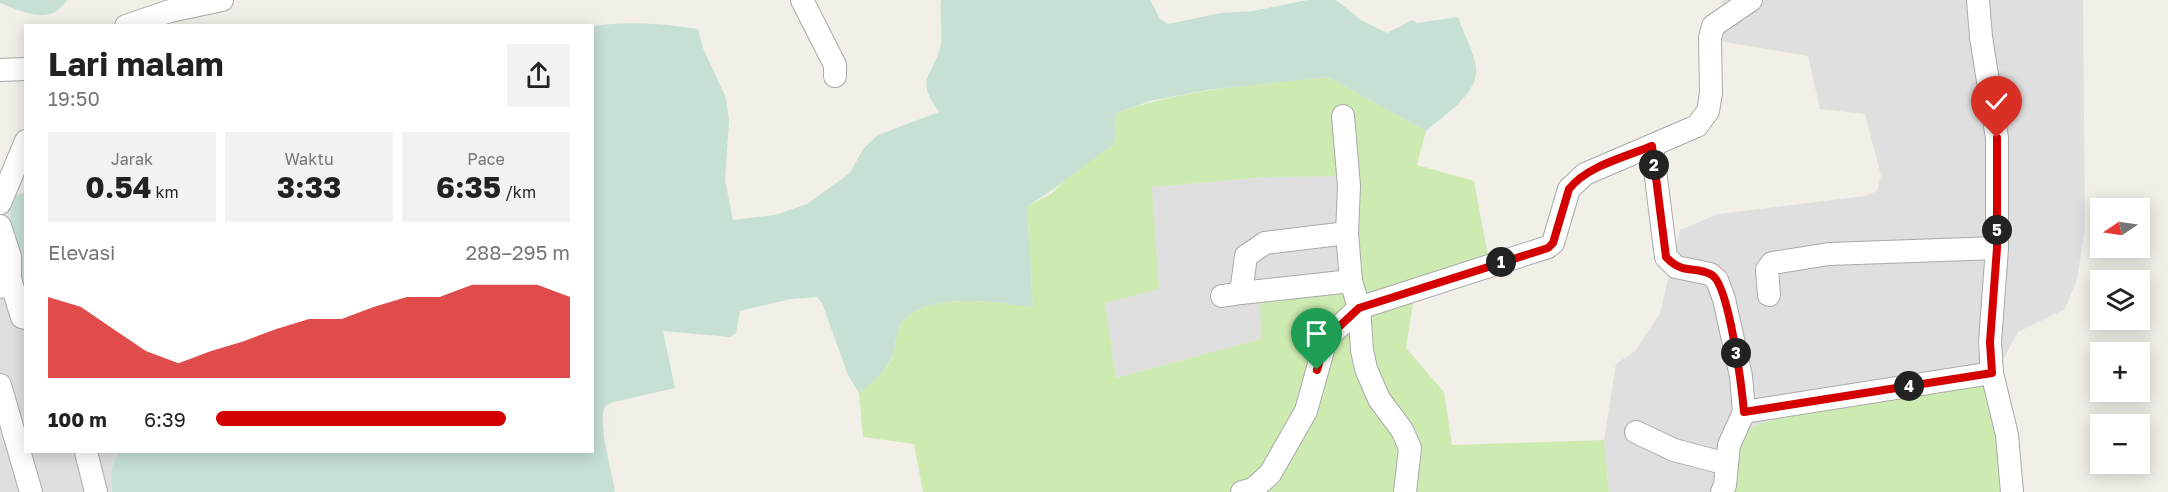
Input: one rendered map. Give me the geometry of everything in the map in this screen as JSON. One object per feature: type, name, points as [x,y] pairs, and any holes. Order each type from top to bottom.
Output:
[{"type":"street","points":[[130,24],[171,5],[222,0]]},
{"type":"street","points":[[802,0],[835,65],[835,76]]},
{"type":"street","points":[[1242,492],[1253,489],[1270,474],[1306,411],[1326,339],[1359,308],[1548,248],[1553,243],[1569,189],[1574,182],[1585,174],[1697,126],[1708,111],[1711,93],[1710,38],[1713,26],[1751,0]]},
{"type":"street","points":[[1978,0],[1981,37],[1997,138],[1997,248],[1990,342],[1992,373],[2007,435],[2012,492]]},
{"type":"street","points":[[0,70],[24,69]]},
{"type":"street","points":[[1342,116],[1349,186],[1347,233],[1351,281],[1359,308],[1366,369],[1379,399],[1402,430],[1410,448],[1405,492]]},
{"type":"street","points":[[0,203],[24,146]]},
{"type":"street","points":[[1652,146],[1666,257],[1676,267],[1710,274],[1717,280],[1724,299],[1741,376],[1744,412],[1729,445],[1722,492]]},
{"type":"street","points":[[0,226],[10,257],[5,283],[24,318]]},
{"type":"street","points":[[1347,233],[1265,243],[1257,246],[1246,256],[1232,295],[1351,281]]},
{"type":"street","points":[[1769,295],[1767,270],[1772,263],[1829,254],[1997,248]]},
{"type":"street","points":[[1744,412],[1992,373]]},
{"type":"street","points":[[0,385],[31,492]]},
{"type":"street","points":[[1636,432],[1674,450],[1727,464]]},
{"type":"street","points":[[86,453],[96,492]]},
{"type":"shaded area","points":[[1723,0],[2083,0],[2085,228],[2077,280],[2065,309],[2018,332],[1992,380],[1720,492],[1609,492],[1604,440],[1616,364],[1635,351],[1660,313],[1680,230],[1718,214],[1865,196],[1877,191],[1881,176],[1865,114],[1820,109],[1808,56],[1720,41],[1717,24]]},
{"type":"shaded area","points":[[1343,156],[1348,285],[1261,339],[1116,378],[1105,303],[1159,289],[1152,187],[1266,177],[1336,176]]},
{"type":"shaded area","points":[[16,196],[10,212],[24,300],[24,453],[118,453],[111,471],[112,492],[0,492],[0,204]]},
{"type":"green space","points":[[0,0],[67,0],[53,13],[36,15],[0,3]]},
{"type":"green space","points":[[941,0],[1150,0],[1160,19],[1168,24],[1221,13],[1253,11],[1308,0],[1336,0],[1361,20],[1387,33],[1412,20],[1417,23],[1458,17],[1475,60],[1476,76],[1467,94],[1459,103],[1426,131],[1328,77],[1207,90],[1150,101],[1117,113],[1113,145],[1027,206],[1033,308],[983,301],[963,301],[926,307],[911,314],[899,328],[893,355],[888,364],[877,378],[859,393],[848,375],[822,303],[817,297],[791,299],[740,311],[736,333],[730,337],[663,331],[675,388],[605,406],[604,435],[615,492],[112,492],[111,471],[118,453],[594,453],[594,26],[645,23],[698,29],[703,48],[726,98],[729,121],[725,180],[733,220],[775,215],[807,204],[850,173],[863,149],[878,135],[939,112],[926,85],[940,48]]},
{"type":"green space","points":[[1328,77],[1426,131],[1417,165],[1474,181],[1489,262],[1415,290],[1406,348],[1444,392],[1452,445],[1604,440],[1609,492],[923,492],[914,444],[863,437],[859,393],[888,365],[893,356],[899,328],[911,314],[926,307],[963,301],[983,301],[1033,308],[1027,206],[1051,194],[1075,170],[1113,145],[1117,113],[1195,93]],"holes":[[[1342,158],[1348,285],[1260,290],[1261,339],[1116,378],[1105,303],[1159,289],[1152,187],[1266,177],[1336,176]]]},
{"type":"green space","points":[[24,192],[24,306],[10,212],[16,196]]},
{"type":"green space","points":[[1992,380],[2012,492],[1720,492],[1732,452],[1754,426],[1815,407]]},
{"type":"route","points":[[1317,370],[1326,339],[1359,308],[1419,287],[1548,248],[1553,243],[1569,189],[1574,182],[1585,174],[1652,146],[1666,257],[1676,267],[1710,274],[1717,280],[1724,299],[1741,376],[1744,412],[1992,373],[1990,342],[1997,248],[1997,138]]}]
